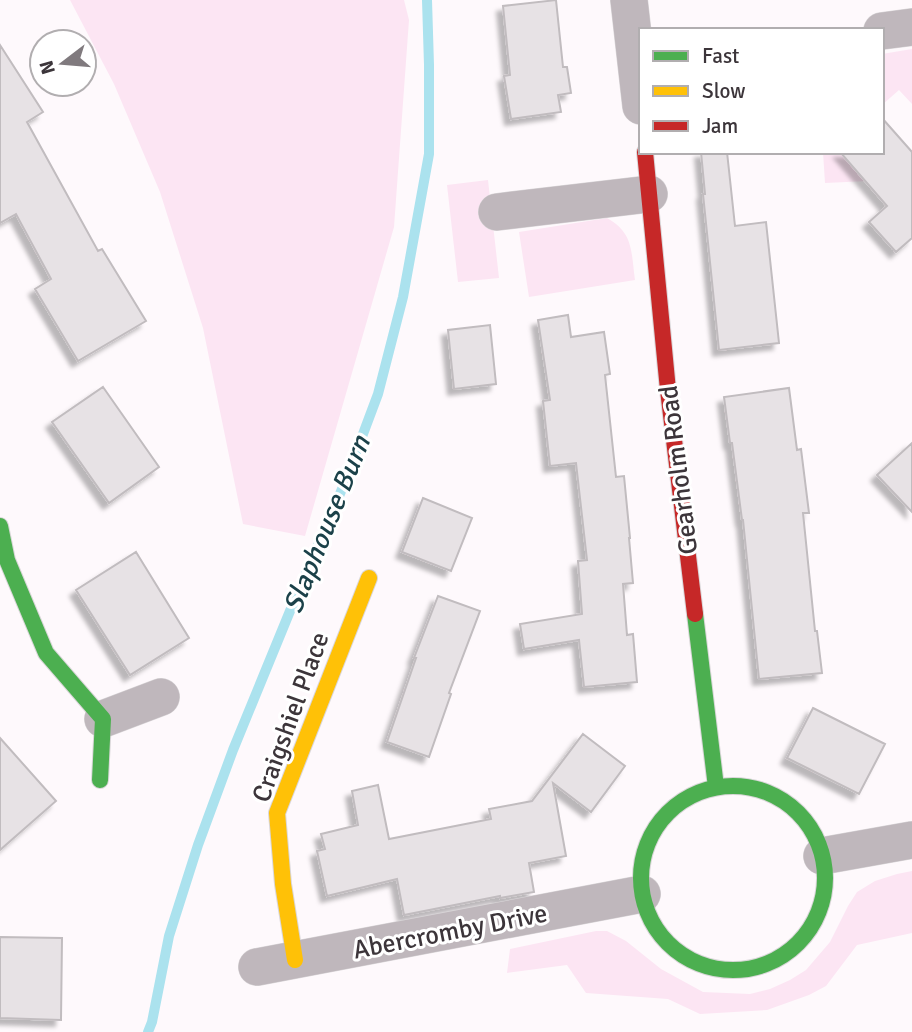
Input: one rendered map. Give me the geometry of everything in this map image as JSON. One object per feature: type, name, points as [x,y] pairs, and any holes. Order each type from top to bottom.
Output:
[{"type":"street","points":[[629,0],[639,62]]},
{"type":"street","points":[[884,31],[912,27]]},
{"type":"street","name":"Gearholm Road","points":[[645,154],[668,390],[716,787]]},
{"type":"street","points":[[497,212],[649,194]]},
{"type":"street","points":[[0,526],[7,560],[46,653],[103,719],[100,780]]},
{"type":"street","name":"Craigshiel Place","points":[[295,960],[282,884],[277,813],[369,578]]},
{"type":"street","points":[[103,719],[161,697]]},
{"type":"street","points":[[739,786],[762,790],[783,800],[800,815],[814,834],[822,856],[825,883],[820,909],[807,933],[789,951],[765,965],[739,970],[712,968],[687,958],[666,942],[651,920],[642,894],[641,870],[646,847],[657,826],[673,808],[693,795],[716,787],[739,786]]},
{"type":"street","points":[[822,856],[912,841]]},
{"type":"street","name":"Abercromby Drive","points":[[257,967],[642,894]]},
{"type":"shaded area","points":[[70,0],[404,0],[409,20],[394,227],[305,536],[243,524],[203,328],[160,192],[114,84],[98,53],[98,28],[85,28]]},
{"type":"shaded area","points":[[912,49],[912,104],[899,90],[884,103],[884,54]]},
{"type":"shaded area","points":[[823,154],[858,154],[868,181],[825,183]]},
{"type":"shaded area","points":[[488,180],[499,278],[458,282],[447,185]]},
{"type":"shaded area","points":[[607,218],[627,237],[632,252],[635,280],[529,297],[519,232]]},
{"type":"shaded area","points":[[912,871],[912,933],[857,945],[826,986],[767,1010],[700,1014],[668,999],[586,993],[567,965],[507,973],[510,949],[607,931],[626,941],[661,969],[703,992],[750,994],[770,989],[806,970],[830,942],[857,892],[875,881]]},
{"type":"building","points":[[556,0],[563,67],[567,67],[571,93],[558,95],[561,112],[511,119],[504,76],[510,75],[503,6]]},
{"type":"building","points":[[0,45],[28,89],[28,98],[34,98],[43,112],[27,122],[98,251],[102,249],[146,321],[78,361],[35,289],[51,279],[16,214],[0,223]]},
{"type":"building","points":[[884,120],[912,152],[912,238],[896,252],[869,222],[887,206],[842,154],[884,154]]},
{"type":"building","points":[[701,154],[727,154],[735,226],[766,222],[779,343],[719,350]]},
{"type":"building","points":[[568,315],[571,337],[604,332],[610,374],[605,375],[616,477],[624,476],[630,538],[633,583],[623,584],[627,635],[633,634],[637,682],[584,687],[579,640],[524,649],[520,624],[582,614],[578,561],[587,560],[576,463],[550,466],[543,401],[550,400],[538,320]]},
{"type":"building","points":[[490,325],[496,384],[454,389],[448,330]]},
{"type":"building","points":[[103,387],[159,467],[109,503],[52,422]]},
{"type":"building","points":[[789,388],[797,450],[801,449],[809,513],[803,513],[822,673],[759,679],[743,520],[724,397]]},
{"type":"building","points":[[912,443],[912,512],[877,475]]},
{"type":"building","points":[[423,498],[472,518],[451,571],[402,552]]},
{"type":"building","points":[[136,552],[189,638],[130,675],[76,590]]},
{"type":"building","points":[[438,596],[480,611],[449,693],[451,694],[429,757],[387,742],[414,658]]},
{"type":"building","points":[[813,708],[885,744],[859,794],[787,758]]},
{"type":"building","points":[[583,734],[625,766],[591,812],[553,783],[566,856],[529,863],[534,892],[404,915],[397,879],[327,896],[317,851],[325,849],[321,834],[358,825],[352,791],[378,785],[389,839],[491,819],[489,809],[532,801]]},
{"type":"building","points":[[0,738],[56,801],[0,850]]},
{"type":"building","points":[[0,937],[62,938],[61,1020],[0,1018]]},
{"type":"waterway","name":"Slaphouse Burn","points":[[148,1032],[169,936],[198,845],[233,750],[345,482],[378,394],[403,297],[429,154],[427,0]]},
{"type":"traffic: fast","points":[[0,526],[7,560],[46,653],[103,719],[100,780]]},
{"type":"traffic: fast","points":[[695,614],[716,787]]},
{"type":"traffic: fast","points":[[733,786],[768,793],[798,813],[818,843],[825,878],[818,913],[798,943],[768,963],[733,970],[698,963],[668,943],[648,913],[641,878],[648,843],[668,813],[698,793],[733,786]]},
{"type":"traffic: slow","points":[[295,960],[283,884],[277,813],[369,578]]},
{"type":"traffic: jam","points":[[645,154],[668,390],[695,614]]}]
